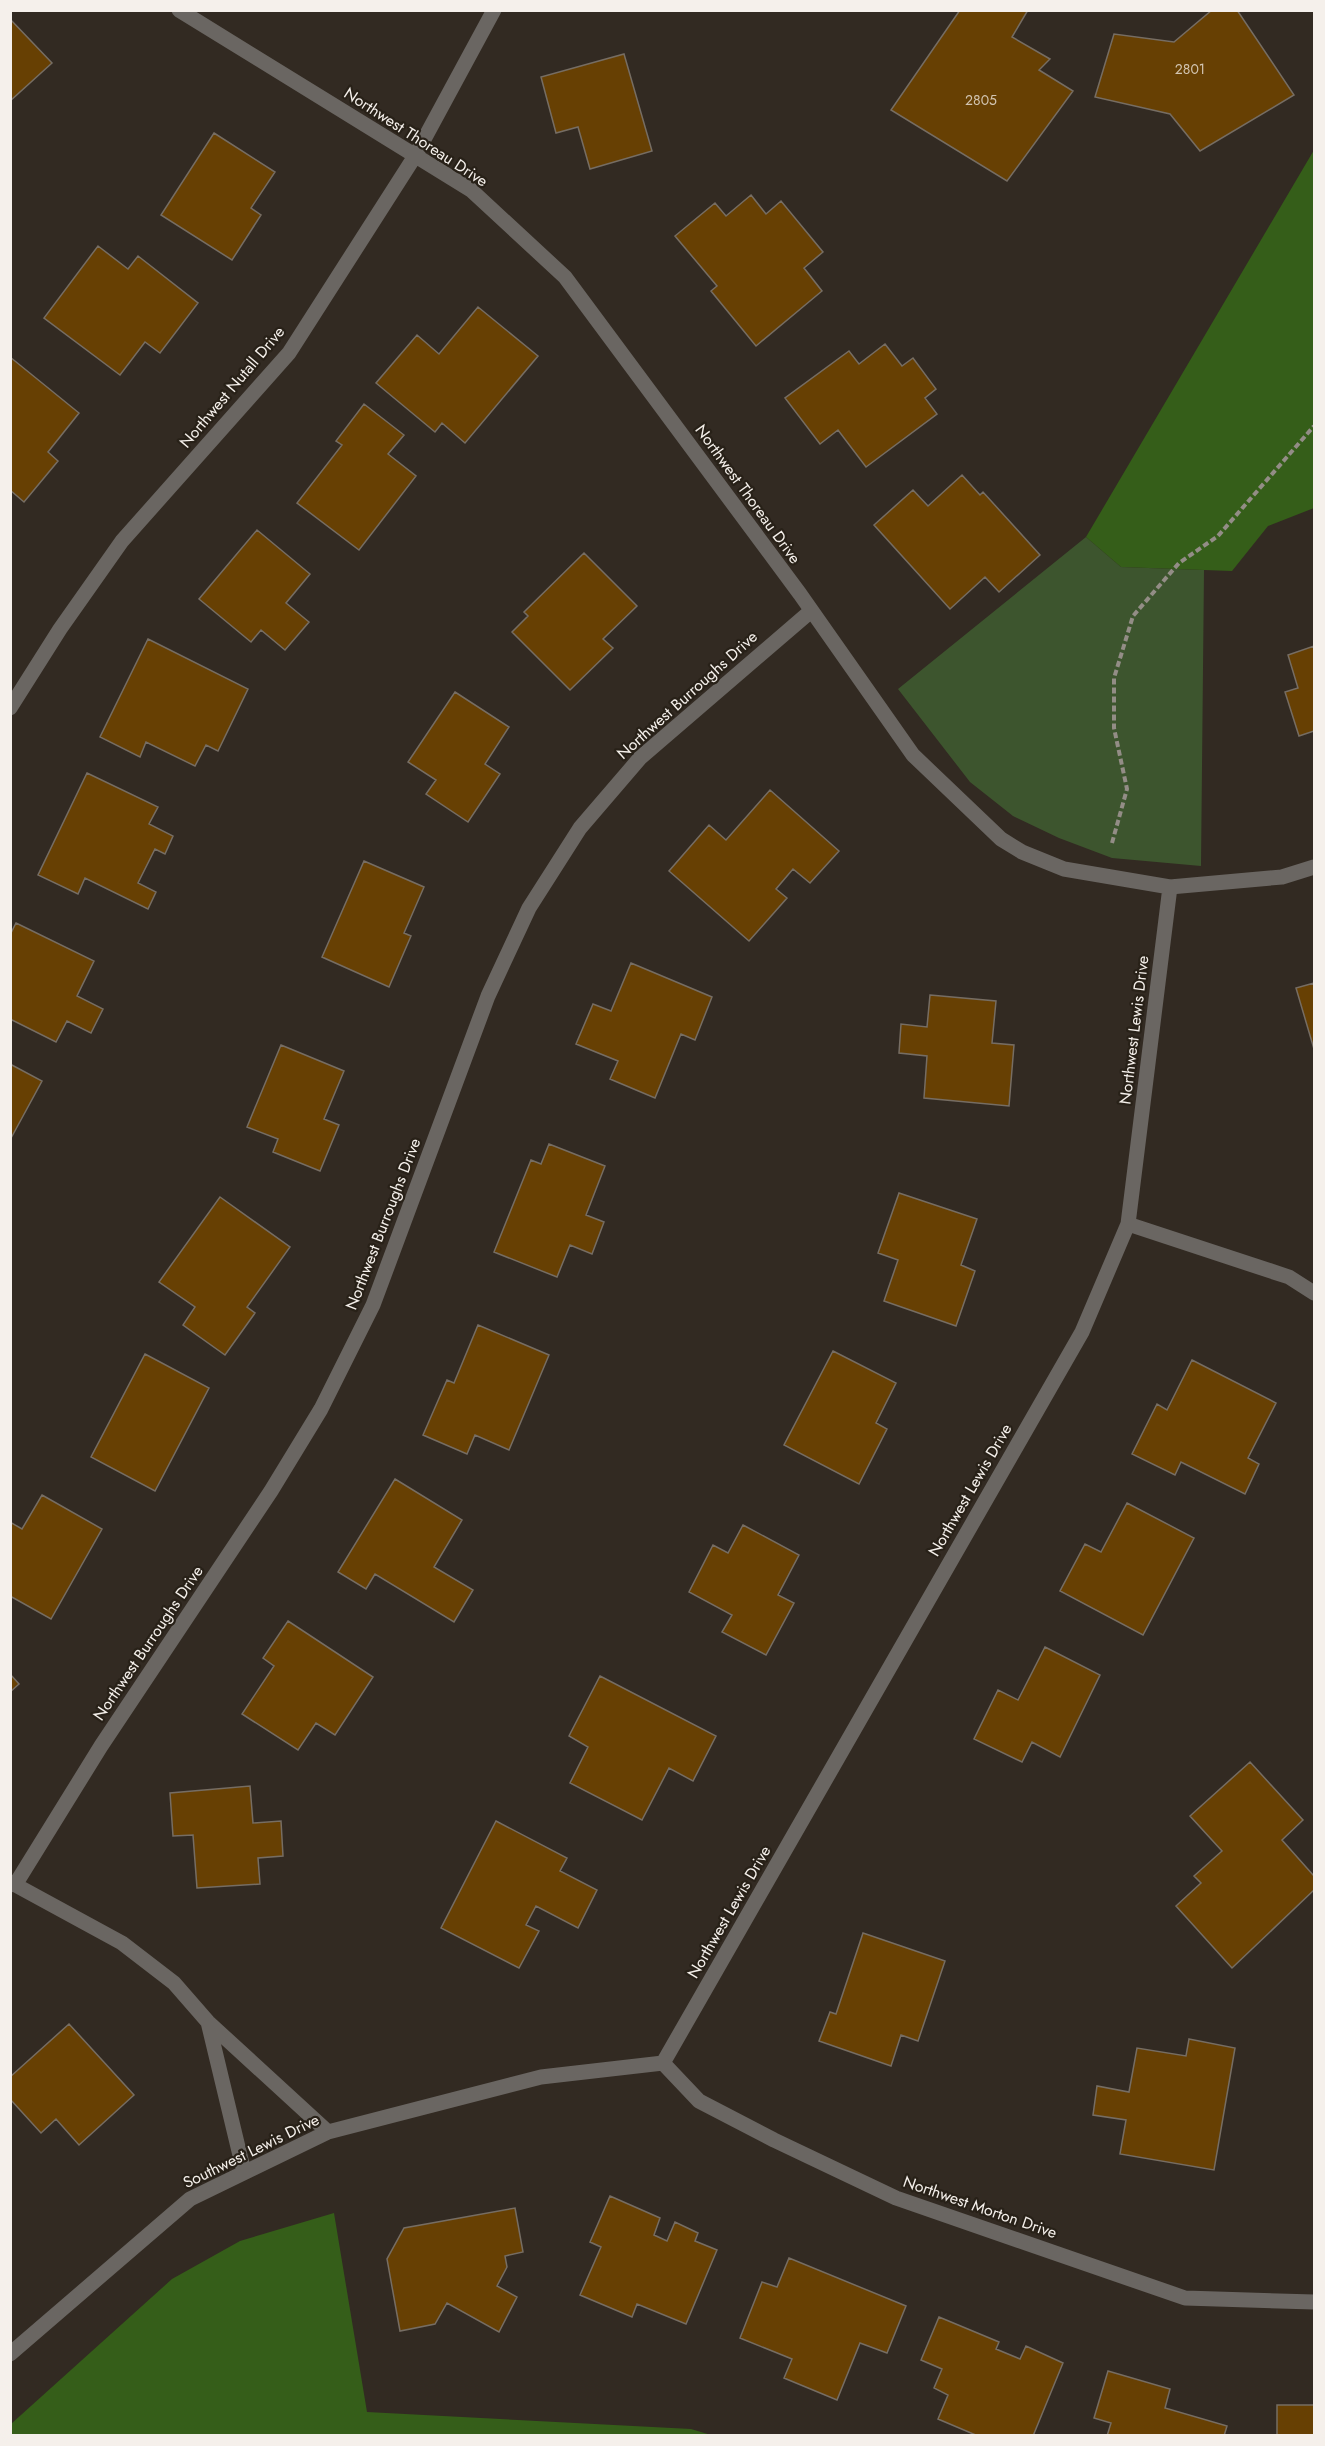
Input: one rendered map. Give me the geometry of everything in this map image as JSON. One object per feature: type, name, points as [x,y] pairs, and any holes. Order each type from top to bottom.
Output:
[{"type":"street","name":"Northwest Thoreau Drive","points":[[180,10],[471,190],[565,277],[811,610],[913,755],[1001,839],[1022,852],[1064,869],[1170,887],[1282,877],[1314,867]]},
{"type":"street","name":"Northwest Nutall Drive","points":[[10,708],[60,629],[122,541],[289,353],[415,156],[494,10]]},
{"type":"street","name":"Northwest Burroughs Drive","points":[[13,1883],[271,1491],[321,1409],[373,1305],[488,996],[529,908],[580,828],[640,758],[811,610]]},
{"type":"street","name":"Northwest Lewis Drive","points":[[663,2063],[1082,1332],[1128,1224],[1170,887]]},
{"type":"street","points":[[1128,1224],[1289,1277],[1314,1293]]},
{"type":"street","points":[[13,1883],[122,1943],[174,1983],[208,2022],[328,2132]]},
{"type":"street","points":[[208,2022],[244,2172]]},
{"type":"street","name":"Southwest Lewis Drive","points":[[10,2354],[190,2199],[328,2132],[541,2077],[663,2063]]},
{"type":"street","name":"Northwest Morton Drive","points":[[663,2063],[699,2102],[896,2198],[1185,2298],[1314,2302]]},
{"type":"path","points":[[1112,843],[1127,789],[1114,728],[1114,678],[1133,616],[1179,563],[1218,536],[1314,426]]},
{"type":"green space","points":[[1314,150],[1314,508],[1268,526],[1232,571],[1121,567],[1086,537]]},
{"type":"green space","points":[[1086,537],[1121,567],[1204,570],[1201,866],[1112,858],[1059,838],[1013,816],[970,782],[898,689]]},
{"type":"green space","points":[[334,2213],[367,2412],[691,2429],[711,2435],[11,2435],[11,2424],[172,2279],[240,2241]]},
{"type":"building","points":[[960,10],[1028,10],[1012,37],[1050,59],[1039,70],[1073,91],[1007,181],[891,110]]},
{"type":"building","points":[[1212,10],[1237,10],[1294,95],[1200,151],[1170,114],[1095,97],[1114,34],[1174,42]]},
{"type":"building","points":[[10,19],[52,63],[10,101]]},
{"type":"building","points":[[624,54],[652,151],[590,169],[578,127],[556,133],[541,77]]},
{"type":"building","points":[[214,133],[275,172],[251,208],[261,215],[232,260],[161,215]]},
{"type":"building","points":[[751,195],[766,214],[781,201],[823,252],[804,268],[822,291],[756,346],[711,291],[717,286],[675,236],[715,203],[726,216]]},
{"type":"building","points":[[98,246],[128,269],[138,256],[198,303],[160,353],[145,342],[120,375],[44,318]]},
{"type":"building","points":[[478,307],[538,356],[465,443],[442,423],[435,432],[376,383],[417,335],[439,354]]},
{"type":"building","points":[[885,344],[902,366],[913,358],[936,389],[925,398],[937,414],[866,467],[838,430],[820,444],[785,398],[849,351],[859,364]]},
{"type":"building","points":[[10,357],[79,413],[48,452],[58,461],[24,502],[10,490]]},
{"type":"building","points":[[364,404],[404,435],[388,454],[416,476],[359,550],[297,503],[342,445],[336,441]]},
{"type":"building","points":[[962,475],[980,495],[983,492],[1040,555],[999,592],[985,577],[950,609],[874,525],[913,490],[928,506]]},
{"type":"building","points":[[257,530],[310,574],[286,603],[309,622],[285,650],[261,630],[251,642],[199,599]]},
{"type":"building","points":[[584,553],[637,606],[603,639],[613,648],[570,690],[512,632],[528,616],[524,612]]},
{"type":"building","points":[[148,639],[248,689],[218,751],[206,745],[195,766],[146,742],[140,757],[100,737]]},
{"type":"building","points":[[1314,646],[1314,731],[1299,736],[1285,692],[1298,688],[1288,655]]},
{"type":"building","points":[[455,692],[509,727],[485,764],[500,774],[468,822],[426,794],[436,780],[408,762]]},
{"type":"building","points":[[87,773],[158,807],[149,824],[173,836],[165,854],[155,849],[138,883],[156,892],[148,909],[85,878],[78,894],[38,875]]},
{"type":"building","points":[[770,790],[839,851],[810,883],[793,869],[776,889],[787,898],[749,941],[669,871],[709,825],[726,840]]},
{"type":"building","points":[[364,861],[424,887],[404,933],[411,936],[389,987],[322,957]]},
{"type":"building","points":[[16,923],[94,961],[77,996],[103,1009],[91,1033],[67,1021],[56,1042],[10,1019],[10,935]]},
{"type":"building","points":[[631,963],[712,997],[695,1040],[681,1034],[655,1098],[610,1079],[618,1061],[576,1044],[593,1004],[611,1011]]},
{"type":"building","points":[[1314,983],[1314,1049],[1296,988]]},
{"type":"building","points":[[930,995],[996,1001],[992,1043],[1014,1045],[1009,1106],[924,1098],[927,1056],[899,1053],[901,1024],[927,1027]]},
{"type":"building","points":[[281,1045],[344,1071],[324,1119],[339,1125],[320,1171],[273,1152],[278,1139],[247,1127]]},
{"type":"building","points":[[10,1064],[42,1081],[10,1140]]},
{"type":"building","points":[[549,1144],[605,1166],[586,1215],[604,1222],[592,1254],[570,1245],[557,1277],[494,1252],[531,1160],[541,1164]]},
{"type":"building","points":[[899,1193],[977,1219],[961,1265],[975,1271],[956,1326],[884,1301],[898,1260],[878,1253]]},
{"type":"building","points":[[220,1197],[290,1247],[247,1307],[255,1313],[225,1355],[183,1325],[195,1307],[159,1282]]},
{"type":"building","points":[[478,1325],[549,1355],[509,1450],[475,1435],[467,1454],[423,1435],[447,1380],[454,1383]]},
{"type":"building","points":[[833,1351],[896,1383],[876,1423],[887,1429],[859,1484],[784,1445]]},
{"type":"building","points":[[145,1354],[209,1388],[155,1491],[91,1457]]},
{"type":"building","points":[[1192,1360],[1276,1403],[1248,1458],[1259,1464],[1245,1494],[1181,1462],[1175,1475],[1132,1454],[1157,1404],[1167,1410]]},
{"type":"building","points":[[395,1479],[462,1520],[434,1567],[473,1590],[454,1622],[375,1574],[366,1589],[338,1572]]},
{"type":"building","points":[[42,1495],[102,1529],[51,1619],[10,1596],[10,1522],[22,1529]]},
{"type":"building","points":[[1127,1503],[1194,1538],[1143,1635],[1060,1591],[1085,1544],[1101,1552]]},
{"type":"building","points":[[743,1525],[799,1555],[778,1595],[794,1603],[766,1655],[722,1632],[732,1615],[689,1592],[713,1545],[728,1553]]},
{"type":"building","points":[[288,1621],[373,1677],[335,1735],[316,1723],[298,1750],[242,1714],[274,1666],[263,1658]]},
{"type":"building","points":[[1045,1647],[1100,1675],[1060,1757],[1032,1742],[1022,1762],[974,1739],[998,1690],[1018,1700]]},
{"type":"building","points":[[10,1674],[19,1684],[10,1692]]},
{"type":"building","points":[[600,1676],[716,1736],[693,1781],[669,1768],[642,1820],[570,1783],[588,1747],[569,1736]]},
{"type":"building","points":[[1250,1762],[1303,1820],[1282,1840],[1314,1876],[1314,1890],[1232,1968],[1176,1906],[1201,1883],[1194,1876],[1222,1851],[1190,1816]]},
{"type":"building","points":[[250,1786],[253,1823],[281,1821],[283,1856],[258,1858],[260,1884],[197,1888],[193,1835],[173,1836],[170,1793]]},
{"type":"building","points":[[496,1821],[567,1858],[560,1871],[597,1890],[578,1928],[536,1906],[526,1925],[539,1931],[519,1968],[441,1928]]},
{"type":"building","points":[[863,1933],[945,1961],[918,2041],[901,2035],[891,2066],[819,2041],[830,2012],[836,2014]]},
{"type":"building","points":[[69,2024],[134,2095],[79,2145],[56,2119],[41,2133],[10,2099],[10,2077]]},
{"type":"building","points":[[1189,2039],[1235,2048],[1214,2170],[1120,2154],[1126,2120],[1093,2115],[1097,2086],[1129,2092],[1137,2048],[1186,2056]]},
{"type":"building","points":[[610,2196],[660,2218],[654,2235],[667,2241],[675,2222],[698,2233],[695,2241],[717,2250],[686,2324],[637,2304],[632,2317],[580,2295],[601,2247],[590,2242]]},
{"type":"building","points":[[515,2208],[523,2252],[505,2256],[507,2267],[497,2286],[517,2297],[499,2332],[447,2303],[435,2324],[400,2331],[387,2259],[404,2228]]},
{"type":"building","points":[[789,2258],[906,2306],[887,2353],[860,2343],[837,2400],[784,2378],[792,2359],[740,2338],[762,2282],[777,2287]]},
{"type":"building","points":[[939,2317],[999,2342],[996,2349],[1020,2359],[1026,2346],[1063,2363],[1033,2436],[978,2436],[938,2419],[948,2395],[934,2388],[942,2369],[921,2360]]},
{"type":"building","points":[[1108,2371],[1170,2389],[1165,2408],[1227,2426],[1224,2436],[1107,2436],[1111,2423],[1094,2418]]},
{"type":"building","points":[[1277,2405],[1314,2405],[1314,2436],[1277,2436]]}]
